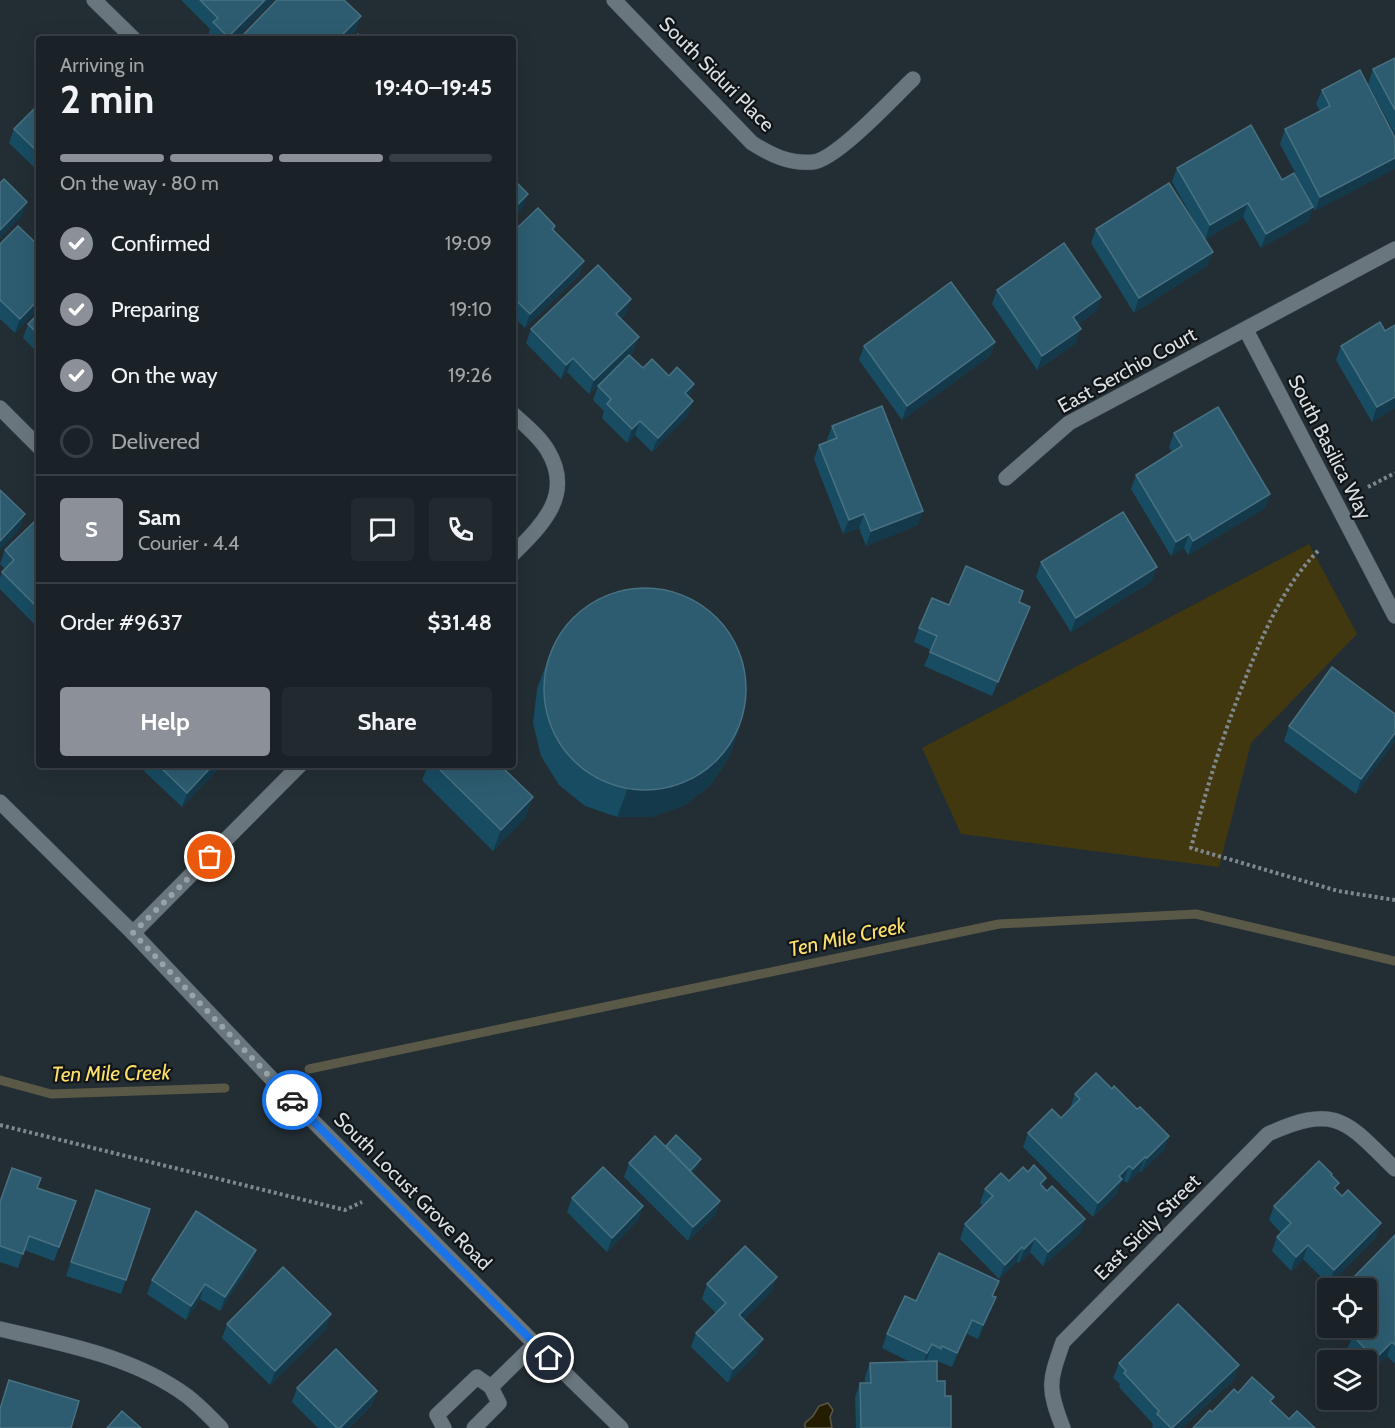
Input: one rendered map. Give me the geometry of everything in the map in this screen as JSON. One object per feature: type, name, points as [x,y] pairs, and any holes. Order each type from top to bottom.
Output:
[{"type":"street","points":[[94,0],[131,36]]},
{"type":"street","name":"South Siduri Place","points":[[614,0],[752,143],[773,156],[793,162],[816,162],[836,151],[914,79]]},
{"type":"street","name":"East Serchio Court","points":[[1006,478],[1069,423],[1395,249]]},
{"type":"street","name":"South Basilica Way","points":[[1246,330],[1395,616]]},
{"type":"street","points":[[0,408],[36,444]]},
{"type":"street","points":[[516,417],[548,451],[557,477],[554,507],[540,528],[516,551]]},
{"type":"street","points":[[133,933],[297,768]]},
{"type":"street","name":"South Locust Grove Road","points":[[0,802],[133,933],[288,1096],[621,1428]]},
{"type":"street","name":"East Sicily Street","points":[[1063,1428],[1052,1401],[1051,1377],[1063,1342],[1268,1134],[1293,1123],[1316,1118],[1336,1120],[1351,1127],[1395,1169]]},
{"type":"street","points":[[0,1329],[94,1352],[148,1374],[187,1396],[221,1428]]},
{"type":"street","points":[[491,1387],[535,1344]]},
{"type":"street","points":[[444,1428],[437,1415],[477,1377],[491,1387],[499,1403],[474,1428]]},
{"type":"path","points":[[1368,487],[1395,473]]},
{"type":"path","points":[[1318,551],[1309,560],[1287,593],[1261,640],[1214,760],[1191,848],[1338,891],[1395,900]]},
{"type":"path","points":[[0,1125],[345,1210]]},
{"type":"shaded area","points":[[1309,544],[1357,634],[1251,743],[1219,867],[961,834],[922,748]]},
{"type":"shaded area","points":[[828,1403],[833,1410],[830,1417],[832,1428],[805,1428],[805,1423],[819,1406]]},
{"type":"building","points":[[200,0],[265,0],[229,36],[213,22],[218,18]]},
{"type":"building","points":[[277,0],[344,0],[361,16],[341,36],[243,35]]},
{"type":"building","points":[[1395,58],[1395,110],[1373,69]]},
{"type":"building","points":[[1360,70],[1395,138],[1395,158],[1320,197],[1285,129],[1330,106],[1322,90]]},
{"type":"building","points":[[36,107],[36,150],[14,129]]},
{"type":"building","points":[[1251,125],[1282,180],[1294,173],[1313,207],[1266,234],[1248,203],[1210,225],[1177,168]]},
{"type":"building","points":[[4,179],[27,202],[0,230],[0,183]]},
{"type":"building","points":[[516,182],[528,194],[516,206]]},
{"type":"building","points":[[1169,183],[1213,252],[1139,298],[1096,229]]},
{"type":"building","points":[[538,208],[555,226],[552,229],[584,261],[530,314],[516,300],[516,229]]},
{"type":"building","points":[[18,226],[36,243],[36,302],[20,319],[0,300],[0,244]]},
{"type":"building","points":[[1064,243],[1101,297],[1073,317],[1081,329],[1042,356],[997,290]]},
{"type":"building","points":[[598,265],[631,299],[616,314],[639,337],[594,380],[573,358],[566,365],[531,329]]},
{"type":"building","points":[[951,282],[995,342],[907,406],[864,346]]},
{"type":"building","points":[[36,316],[36,332],[28,324]]},
{"type":"building","points":[[1380,322],[1385,331],[1395,325],[1395,397],[1377,407],[1341,346]]},
{"type":"building","points":[[629,355],[643,368],[652,359],[669,376],[677,367],[694,384],[685,393],[693,401],[658,438],[640,421],[632,429],[607,404],[611,399],[598,386]]},
{"type":"building","points":[[882,406],[923,511],[871,531],[864,514],[849,520],[819,445],[837,438],[832,426]]},
{"type":"building","points":[[1218,407],[1270,494],[1193,541],[1189,534],[1176,542],[1136,475],[1182,446],[1174,433]]},
{"type":"building","points":[[0,490],[25,514],[0,541]]},
{"type":"building","points":[[1123,512],[1157,567],[1076,618],[1041,562]]},
{"type":"building","points":[[34,522],[36,524],[36,606],[2,572],[14,560],[5,550]]},
{"type":"building","points":[[966,566],[1023,591],[1019,602],[1030,607],[998,682],[930,652],[937,636],[919,628],[932,598],[949,605]]},
{"type":"building","points":[[635,588],[655,588],[684,595],[717,617],[739,650],[746,689],[739,728],[717,761],[684,783],[655,790],[635,790],[606,783],[573,761],[551,728],[544,699],[544,679],[551,650],[573,617],[606,595]]},
{"type":"building","points":[[1332,667],[1395,714],[1395,733],[1361,779],[1289,726]]},
{"type":"building","points":[[161,768],[210,768],[187,793]]},
{"type":"building","points":[[438,768],[503,768],[533,797],[501,830]]},
{"type":"building","points":[[1096,1073],[1112,1089],[1114,1086],[1137,1109],[1140,1107],[1169,1136],[1133,1169],[1129,1166],[1119,1176],[1122,1179],[1098,1203],[1028,1133],[1052,1109],[1061,1118],[1080,1099],[1075,1094]]},
{"type":"building","points":[[676,1135],[701,1159],[690,1171],[666,1146]]},
{"type":"building","points":[[655,1136],[720,1201],[693,1227],[629,1163]]},
{"type":"building","points":[[1319,1161],[1339,1183],[1334,1188],[1342,1196],[1348,1190],[1381,1223],[1334,1270],[1308,1245],[1296,1257],[1277,1237],[1291,1223],[1274,1206]]},
{"type":"building","points":[[1034,1165],[1046,1178],[1040,1184],[1047,1191],[1052,1186],[1085,1219],[1048,1252],[1035,1238],[1024,1249],[1022,1247],[1005,1265],[965,1224],[993,1196],[985,1189],[1001,1173],[1009,1181],[1023,1167],[1028,1172]]},
{"type":"building","points":[[603,1167],[643,1206],[612,1238],[572,1198]]},
{"type":"building","points":[[12,1168],[41,1178],[37,1188],[76,1201],[59,1247],[29,1236],[23,1254],[0,1246],[0,1202]]},
{"type":"building","points":[[96,1190],[150,1209],[126,1280],[71,1262]]},
{"type":"building","points":[[196,1211],[256,1250],[225,1297],[205,1284],[191,1306],[152,1280]]},
{"type":"building","points":[[1395,1235],[1395,1345],[1392,1342],[1377,1357],[1377,1350],[1366,1350],[1355,1338],[1377,1338],[1377,1278],[1357,1278],[1355,1276]]},
{"type":"building","points":[[745,1246],[777,1277],[739,1315],[763,1339],[733,1369],[696,1333],[726,1303],[707,1284]]},
{"type":"building","points":[[939,1253],[999,1281],[992,1296],[996,1297],[983,1325],[972,1320],[957,1353],[932,1344],[927,1353],[887,1334],[905,1296],[916,1301]]},
{"type":"building","points":[[283,1267],[331,1314],[275,1371],[227,1324]]},
{"type":"building","points":[[1178,1304],[1239,1365],[1171,1428],[1157,1414],[1159,1411],[1124,1373],[1126,1371],[1119,1363]]},
{"type":"building","points":[[336,1349],[377,1391],[340,1428],[337,1428],[297,1388]]},
{"type":"building","points":[[937,1361],[937,1381],[945,1381],[945,1396],[951,1396],[951,1428],[861,1428],[860,1383],[871,1383],[870,1363]]},
{"type":"building","points":[[1252,1377],[1274,1397],[1270,1401],[1289,1419],[1297,1411],[1315,1428],[1193,1428],[1234,1389],[1238,1393]]},
{"type":"building","points":[[9,1380],[79,1401],[71,1428],[0,1428],[0,1409]]},
{"type":"building","points":[[122,1411],[141,1428],[107,1428]]},
{"type":"waterway","name":"Ten Mile Creek","points":[[309,1069],[999,924],[1196,914],[1395,961]]},
{"type":"waterway","name":"Ten Mile Creek","points":[[0,1080],[51,1094],[225,1088]]},
{"type":"way so far","points":[[210,857],[133,933],[292,1100]]},
{"type":"route","points":[[292,1100],[549,1358]]}]
